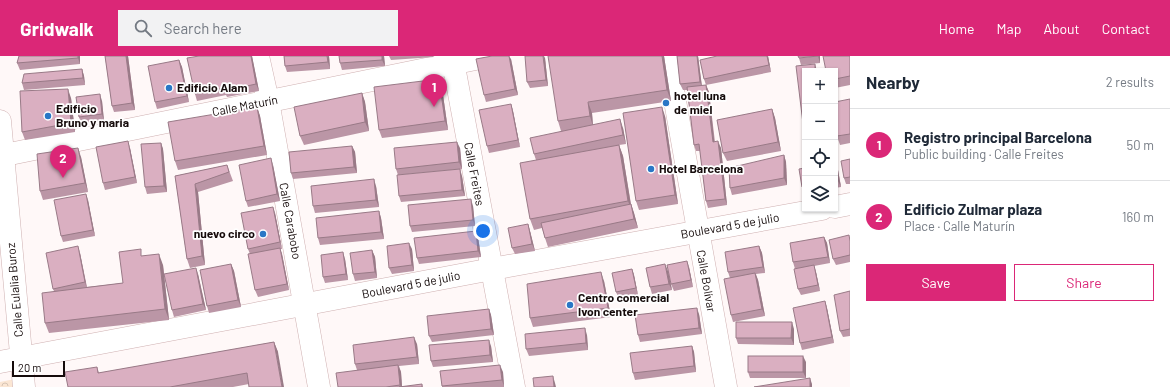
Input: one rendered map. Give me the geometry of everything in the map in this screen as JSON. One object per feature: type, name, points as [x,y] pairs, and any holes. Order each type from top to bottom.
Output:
[{"type":"street","name":"Calle Carabobo","points":[[258,56],[268,101],[320,387]]},
{"type":"street","name":"Calle Maturín","points":[[2,155],[268,101],[452,60],[490,56]]},
{"type":"street","name":"Calle Bolívar","points":[[666,56],[726,387]]},
{"type":"street","name":"Calle Freites","points":[[452,60],[514,387]]},
{"type":"street","name":"Calle Eulalia Buroz","points":[[0,121],[10,360],[24,387]]},
{"type":"street","points":[[838,206],[850,204]]},
{"type":"street","name":"Boulevard 5 de julio","points":[[10,360],[492,269],[806,212]]},
{"type":"green space","points":[[15,379],[16,387],[0,387],[0,382]]},
{"type":"building","points":[[19,56],[78,56],[78,58],[17,63]]},
{"type":"building","points":[[105,56],[126,56],[132,103],[112,106]]},
{"type":"building","points":[[199,56],[251,56],[256,84],[224,91],[224,88],[195,94],[187,58]]},
{"type":"building","points":[[284,56],[327,56],[328,62],[285,66]]},
{"type":"building","points":[[339,56],[382,56],[382,60],[340,63]]},
{"type":"building","points":[[492,56],[509,56],[515,89],[484,95],[476,59]]},
{"type":"building","points":[[525,56],[543,56],[546,80],[527,82]]},
{"type":"building","points":[[548,56],[662,56],[667,90],[588,102],[590,116],[558,121]]},
{"type":"building","points":[[677,56],[697,56],[700,82],[680,84]]},
{"type":"building","points":[[717,56],[767,56],[769,65],[704,79],[700,60]]},
{"type":"building","points":[[798,56],[818,56],[799,58]]},
{"type":"building","points":[[823,56],[850,56],[850,76],[838,78],[838,68],[825,68]]},
{"type":"building","name":"Edificio Alam","points":[[179,60],[187,96],[155,102],[148,66]]},
{"type":"building","points":[[815,64],[815,68],[802,68],[802,115],[796,66]]},
{"type":"building","points":[[82,69],[83,78],[22,83],[24,74]]},
{"type":"building","points":[[439,79],[445,121],[379,130],[374,87]]},
{"type":"building","points":[[706,85],[713,142],[718,141],[725,199],[706,201],[699,144],[694,145],[687,87]]},
{"type":"building","name":"Edificio Bruno y maria","points":[[68,89],[71,123],[22,132],[20,91]]},
{"type":"building","points":[[362,93],[365,122],[300,136],[294,107]]},
{"type":"building","points":[[100,94],[102,114],[79,117],[76,97]]},
{"type":"building","points":[[850,99],[850,134],[838,136],[838,101]]},
{"type":"building","points":[[511,104],[518,140],[487,146],[479,110]]},
{"type":"building","points":[[257,107],[264,146],[175,161],[168,122]]},
{"type":"building","points":[[662,107],[675,195],[636,201],[623,113]]},
{"type":"building","points":[[772,109],[778,142],[723,153],[717,120]]},
{"type":"building","points":[[620,119],[623,135],[534,154],[530,138]]},
{"type":"building","points":[[128,141],[135,177],[103,183],[96,147]]},
{"type":"building","points":[[457,142],[459,162],[396,169],[394,148]]},
{"type":"building","points":[[161,143],[164,186],[145,187],[141,144]]},
{"type":"building","points":[[619,145],[628,201],[530,219],[520,163]]},
{"type":"building","points":[[352,146],[354,167],[291,173],[289,152]]},
{"type":"building","points":[[78,148],[85,183],[40,191],[37,154]]},
{"type":"building","points":[[784,155],[784,178],[730,188],[729,168]]},
{"type":"building","points":[[271,158],[277,194],[246,201],[239,165]]},
{"type":"building","points":[[850,159],[850,177],[844,178],[841,161]]},
{"type":"building","points":[[227,165],[229,172],[195,184],[202,256],[187,259],[175,176]]},
{"type":"building","points":[[802,168],[802,187],[799,169]]},
{"type":"building","points":[[460,169],[462,190],[399,196],[397,175]]},
{"type":"building","points":[[374,179],[376,200],[313,206],[311,186]]},
{"type":"building","points":[[86,194],[93,230],[61,236],[54,200]]},
{"type":"building","points":[[471,199],[473,220],[410,226],[408,205]]},
{"type":"building","points":[[631,204],[634,219],[545,238],[541,223]]},
{"type":"building","name":"nuevo circo","points":[[273,207],[280,242],[248,249],[241,213]]},
{"type":"building","points":[[379,211],[381,232],[318,238],[316,218]]},
{"type":"building","points":[[528,224],[532,244],[512,248],[508,228]]},
{"type":"building","points":[[476,231],[478,251],[417,258],[414,238]]},
{"type":"building","points":[[849,235],[850,255],[833,259],[829,240]]},
{"type":"building","points":[[824,237],[828,257],[793,262],[790,243]]},
{"type":"building","points":[[409,243],[412,265],[389,268],[387,246]]},
{"type":"building","points":[[78,246],[85,282],[53,289],[46,253]]},
{"type":"building","points":[[759,246],[763,267],[728,272],[725,252]]},
{"type":"building","points":[[280,248],[287,284],[255,290],[248,254]]},
{"type":"building","points":[[141,249],[141,256],[159,254],[165,309],[45,323],[42,293],[123,283],[119,252]]},
{"type":"building","points":[[372,250],[375,272],[353,274],[350,253]]},
{"type":"building","points":[[343,252],[346,274],[323,277],[321,255]]},
{"type":"building","points":[[687,261],[691,280],[671,284],[667,265]]},
{"type":"building","points":[[231,264],[238,300],[207,306],[200,270]]},
{"type":"building","points":[[665,264],[669,284],[650,287],[646,268]]},
{"type":"building","points":[[814,265],[818,285],[798,289],[794,269]]},
{"type":"building","points":[[196,268],[203,304],[172,310],[164,274]]},
{"type":"building","points":[[632,269],[636,288],[616,292],[612,273]]},
{"type":"building","name":"Centro comercial Ivon center","points":[[601,272],[608,308],[530,318],[527,284]]},
{"type":"building","points":[[755,273],[762,309],[731,315],[724,279]]},
{"type":"building","points":[[850,291],[850,329],[840,331],[834,295]]},
{"type":"building","points":[[825,301],[832,337],[800,343],[793,308]]},
{"type":"building","points":[[697,308],[699,328],[638,335],[635,315]]},
{"type":"building","points":[[489,309],[491,329],[429,336],[427,316]]},
{"type":"building","points":[[736,322],[792,322],[791,338],[736,338]]},
{"type":"building","points":[[585,328],[586,343],[526,349],[525,334]]},
{"type":"building","points":[[414,337],[417,357],[355,364],[353,345]]},
{"type":"building","points":[[489,340],[490,355],[431,361],[429,345]]},
{"type":"building","points":[[274,342],[282,387],[249,387],[247,373],[170,387],[68,387],[65,372],[97,367],[98,373]]},
{"type":"building","points":[[692,346],[694,366],[633,373],[630,353]]},
{"type":"building","points":[[748,356],[803,356],[803,372],[748,372]]},
{"type":"building","points":[[398,365],[400,385],[386,387],[338,387],[336,373]]},
{"type":"building","points":[[500,365],[502,380],[442,386],[440,371]]},
{"type":"building","points":[[553,376],[554,387],[534,387],[533,378]]},
{"type":"building","points":[[810,378],[810,387],[754,387]]},
{"type":"building","points":[[422,384],[422,387],[399,387]]},
{"type":"place","name":"Edificio Alam","points":[[169,88]]},
{"type":"place","name":"hotel luna de miel","points":[[666,103]]},
{"type":"place","name":"Registro principal Barcelona","points":[[434,107]]},
{"type":"place","name":"Edificio Bruno y maria","points":[[48,116]]},
{"type":"place","name":"Hotel Barcelona","points":[[651,169]]},
{"type":"place","name":"Edificio Zulmar plaza","points":[[63,178]]},
{"type":"place","name":"nuevo circo","points":[[263,234]]},
{"type":"place","name":"Centro comercial Ivon center","points":[[570,305]]}]
